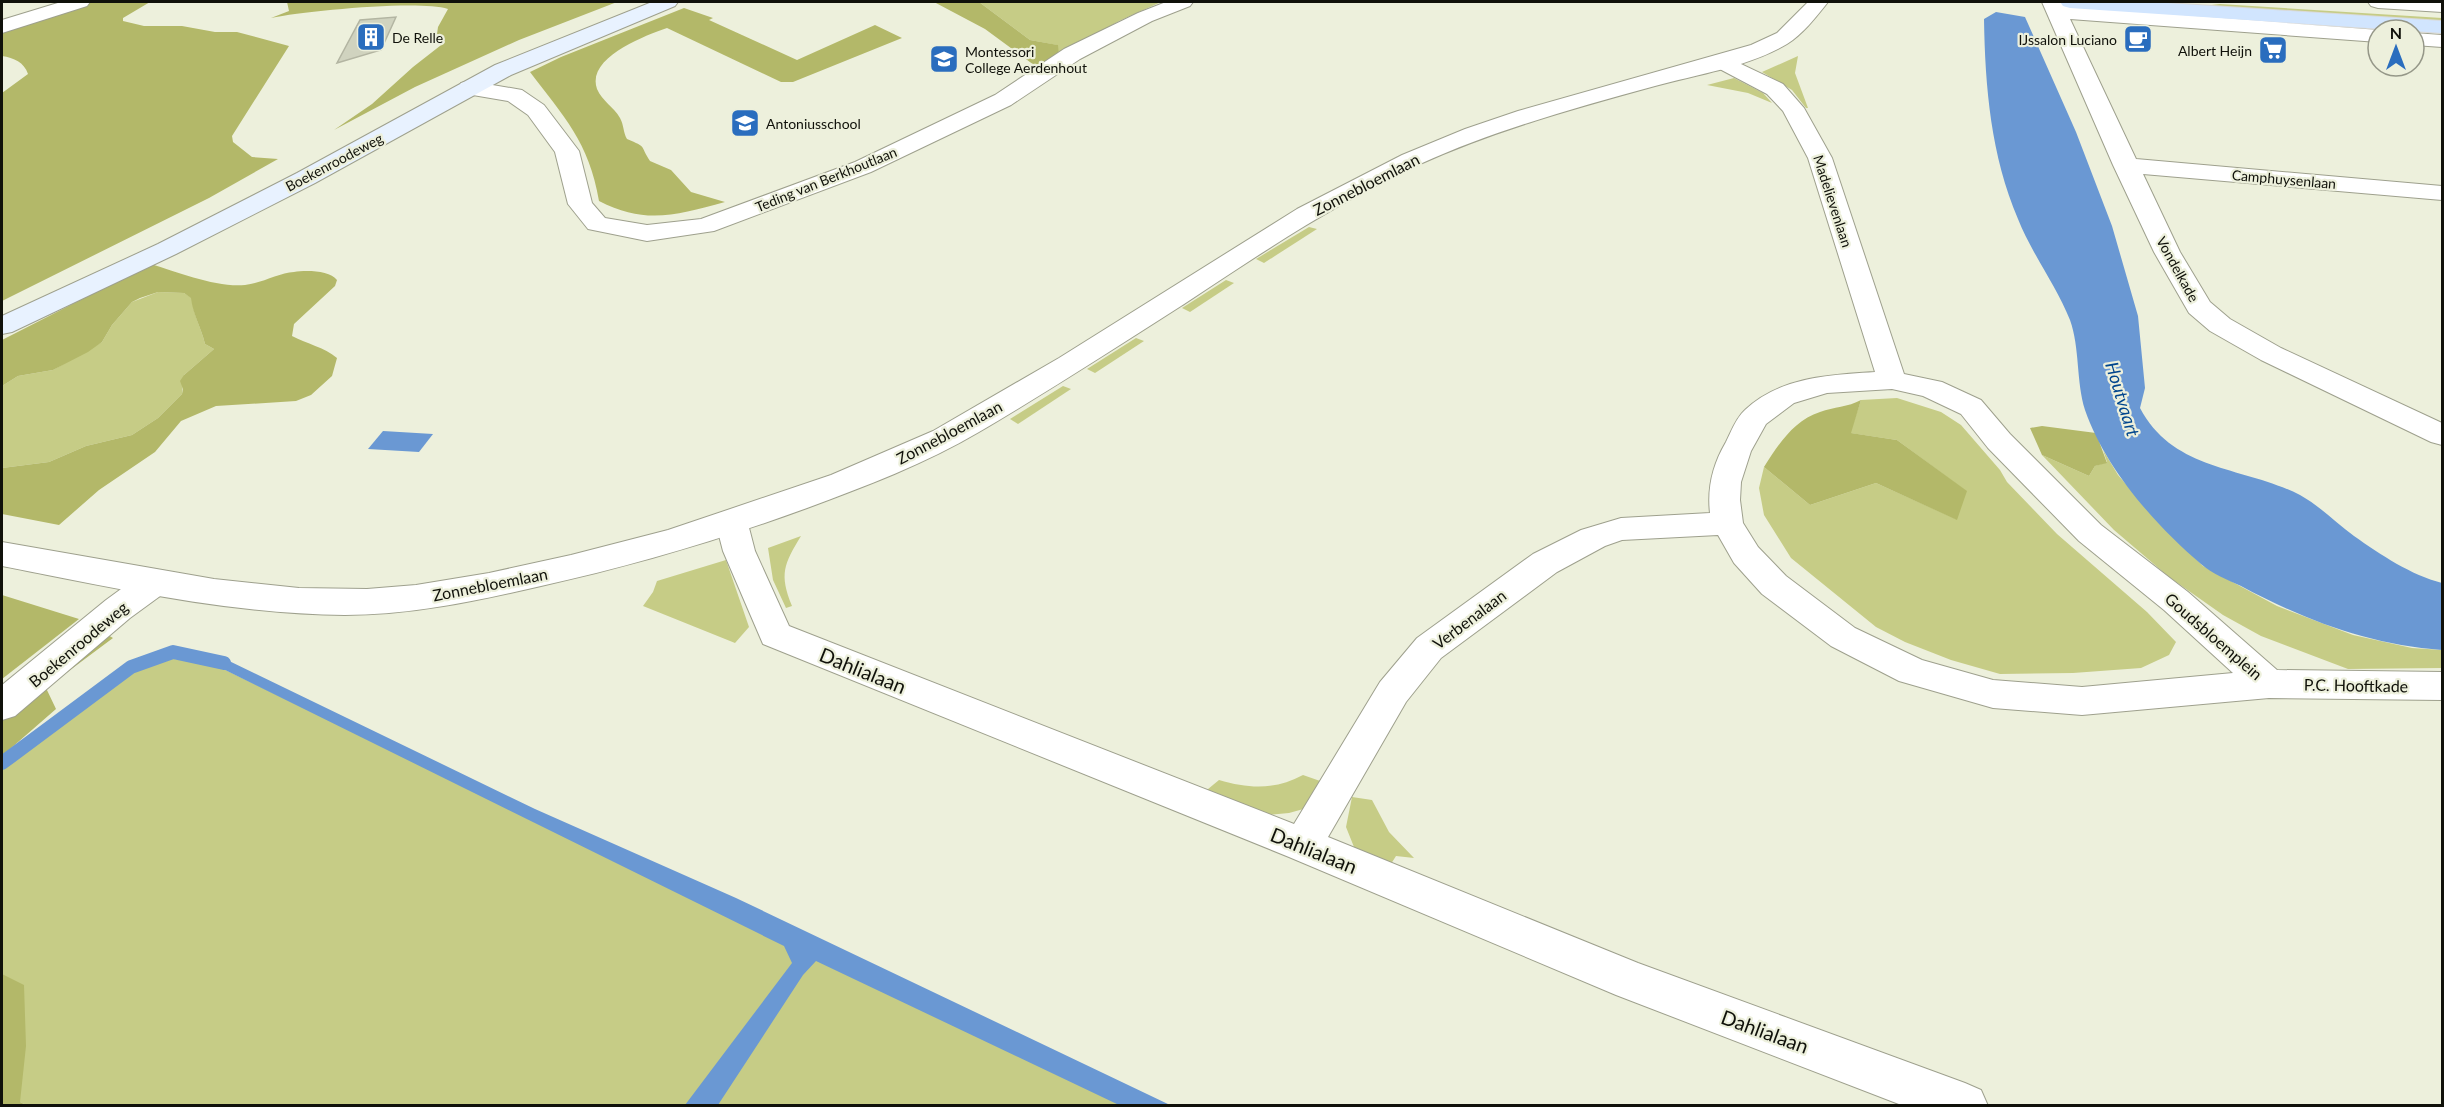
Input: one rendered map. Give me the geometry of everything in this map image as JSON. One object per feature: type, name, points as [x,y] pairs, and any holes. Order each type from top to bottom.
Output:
[{"type":"main road","name":"Boekenroodeweg","points":[[2,326],[189,238],[306,178],[503,70],[668,2]]},
{"type":"main road","points":[[2223,2],[2442,16]]},
{"type":"main road","points":[[2060,5],[2442,27]]},
{"type":"street","points":[[2,27],[80,2]]},
{"type":"street","name":"Teding van Berkhoutlaan","points":[[469,88],[514,94],[536,110],[567,151],[580,204],[597,224],[647,233],[705,226],[864,167],[1003,100],[1072,54],[1145,17],[1183,2]]},
{"type":"street","name":"Zonnebloemlaan","points":[[2,554],[155,582],[282,600],[346,602],[399,600],[475,589],[610,560],[732,524],[855,479],[962,429],[1140,320],[1287,224],[1367,180],[1447,144],[1517,119],[1722,61],[1780,40],[1804,20],[1818,2]]},
{"type":"street","points":[[2378,2],[2442,6]]},
{"type":"street","points":[[2060,5],[2366,35]]},
{"type":"street","name":"Vondelkade","points":[[2060,5],[2125,165],[2167,252],[2199,307],[2220,325],[2271,354],[2442,435]]},
{"type":"street","points":[[2426,40],[2442,41]]},
{"type":"street","name":"Madelievenlaan","points":[[1722,61],[1776,89],[1793,108],[1820,158],[1892,380]]},
{"type":"street","name":"Teding van Berkhoutlaan","points":[[503,70],[514,94]]},
{"type":"street","name":"Camphuysenlaan","points":[[2125,165],[2442,193]]},
{"type":"street","name":"Goudsbloemplein","points":[[1892,380],[1932,389],[1971,407],[1999,441],[2090,533],[2176,601],[2269,684],[2082,701],[1993,694],[1912,671],[1843,637],[1774,585],[1746,555],[1727,523],[1725,482],[1736,451],[1754,418],[1784,396],[1825,384],[1892,380]]},
{"type":"street","name":"Verbenalaan","points":[[1303,845],[1393,692],[1429,648],[1545,563],[1593,538],[1622,530],[1727,523]]},
{"type":"street","name":"Dahlialaan","points":[[732,524],[740,551],[775,635],[1303,845],[1631,981],[1965,1106]]},
{"type":"street","name":"Boekenroodeweg","points":[[2,706],[118,609],[155,582]]},
{"type":"street","name":"P.C. Hooftkade","points":[[2269,684],[2442,686]]},
{"type":"green space","points":[[89,2],[150,2],[123,18],[123,21],[144,26],[182,26],[215,32],[237,32],[289,46],[232,136],[233,142],[252,157],[278,159],[209,198],[2,301],[2,93],[28,74],[18,61],[2,56],[2,30]]},
{"type":"green space","points":[[287,2],[617,2],[519,40],[415,87],[334,130],[372,104],[445,42],[437,34],[438,27],[448,9],[388,6],[309,12],[271,18],[289,11]]},
{"type":"green space","points":[[934,2],[979,2],[1030,40],[1058,45],[1059,56],[1038,68],[985,29]]},
{"type":"green space","points":[[979,2],[1161,2],[1119,21],[1059,56],[1057,45],[1030,40]]},
{"type":"green space","points":[[2220,4],[2442,18],[2442,23],[2426,22],[2426,18],[2366,18],[2194,7]]},
{"type":"green space","points":[[684,8],[713,18],[709,20],[797,60],[875,25],[902,38],[793,82],[781,82],[667,28],[619,50],[608,58],[596,78],[597,89],[620,118],[627,139],[642,147],[650,161],[671,170],[691,192],[725,202],[676,214],[632,213],[599,201],[589,162],[574,131],[530,72],[561,57]]},
{"type":"green space","points":[[1798,56],[1795,73],[1808,108],[1792,90],[1762,72]]},
{"type":"green space","points":[[1734,78],[1763,93],[1772,103],[1748,93],[1707,85]]},
{"type":"green space","points":[[1309,227],[1317,229],[1264,263],[1256,259]]},
{"type":"green space","points":[[151,264],[198,279],[234,285],[251,284],[299,271],[329,274],[334,277],[337,280],[335,286],[294,324],[292,336],[327,351],[337,358],[332,376],[311,395],[296,401],[216,406],[181,421],[155,452],[99,490],[59,525],[2,514],[2,468],[49,462],[86,446],[132,435],[158,418],[182,394],[180,381],[184,375],[214,349],[205,344],[191,298],[184,293],[158,292],[132,302],[112,325],[102,342],[88,352],[53,370],[18,376],[2,386],[2,340]]},
{"type":"green space","points":[[1226,280],[1234,283],[1190,312],[1182,308]]},
{"type":"green space","points":[[158,292],[184,293],[192,298],[205,344],[214,349],[184,375],[182,394],[158,418],[132,435],[86,446],[49,462],[2,468],[2,386],[18,376],[53,370],[102,342],[112,325],[132,302]]},
{"type":"green space","points":[[1136,338],[1144,341],[1095,373],[1087,369]]},
{"type":"green space","points":[[1063,386],[1071,389],[1018,424],[1010,419]]},
{"type":"green space","points":[[1897,398],[1941,412],[1961,425],[2000,470],[2007,482],[2057,534],[2147,612],[2176,642],[2169,655],[2141,668],[2073,673],[2000,674],[1951,660],[1905,642],[1876,627],[1791,558],[1764,515],[1759,488],[1764,467],[1810,505],[1876,483],[1956,519],[1966,491],[1897,440],[1850,433],[1861,400]]},
{"type":"green space","points":[[1861,400],[1851,433],[1897,440],[1967,491],[1957,520],[1876,483],[1810,505],[1764,467],[1781,442],[1802,421],[1820,412]]},
{"type":"green space","points":[[2042,426],[2096,433],[2107,463],[2095,466],[2089,476],[2042,455],[2030,428]]},
{"type":"green space","points":[[2103,450],[2118,475],[2159,522],[2203,566],[2277,606],[2353,635],[2412,648],[2442,650],[2442,668],[2348,669],[2261,636],[2223,615],[2169,577],[2114,530],[2042,455],[2089,476],[2095,466],[2107,462]]},
{"type":"green space","points":[[801,536],[785,570],[786,586],[792,606],[786,608],[773,580],[768,548]]},
{"type":"green space","points":[[726,560],[749,627],[735,643],[643,606],[653,592],[657,581]]},
{"type":"green space","points":[[2,595],[79,619],[2,679]]},
{"type":"green space","points":[[91,625],[113,638],[46,688],[56,709],[2,756],[2,697]]},
{"type":"green space","points":[[168,658],[215,665],[1131,1105],[26,1105],[20,1102],[2,976],[2,769],[129,672],[150,661]]},
{"type":"green space","points":[[1303,775],[1323,782],[1307,808],[1289,813],[1266,815],[1202,794],[1219,780],[1241,785],[1272,786]]},
{"type":"green space","points":[[1352,797],[1372,800],[1389,832],[1414,858],[1396,856],[1389,867],[1356,852],[1346,827]]},
{"type":"green space","points":[[2,974],[24,985],[26,1046],[20,1102],[26,1105],[2,1105]]},
{"type":"water","name":"Houtvaart","points":[[1996,12],[2025,17],[2076,132],[2112,226],[2138,316],[2145,388],[2140,408],[2154,429],[2171,445],[2191,456],[2300,495],[2386,557],[2408,570],[2442,583],[2442,650],[2389,643],[2338,629],[2289,610],[2215,574],[2205,568],[2166,532],[2118,474],[2094,432],[2085,410],[2070,320],[2024,232],[2001,171],[1988,96],[1984,19]]},
{"type":"water","points":[[383,431],[433,434],[419,452],[368,449]]},
{"type":"water","points":[[225,659],[535,809],[736,898],[1170,1105],[1119,1105],[816,961],[803,975],[718,1105],[685,1105],[792,963],[784,946],[215,665]]},
{"type":"building","name":"De Relle","points":[[396,17],[381,50],[337,63],[360,20]]},
{"type":"waterway","points":[[2,763],[131,667],[173,652],[224,663]]},
{"type":"place","name":"De Relle","points":[[371,37]]},
{"type":"place","name":"IJssalon Luciano","points":[[2138,39]]},
{"type":"place","name":"Albert Heijn","points":[[2273,50]]},
{"type":"place","name":"Montessori College Aerdenhout","points":[[944,59]]},
{"type":"place","name":"Antoniusschool","points":[[745,123]]}]
